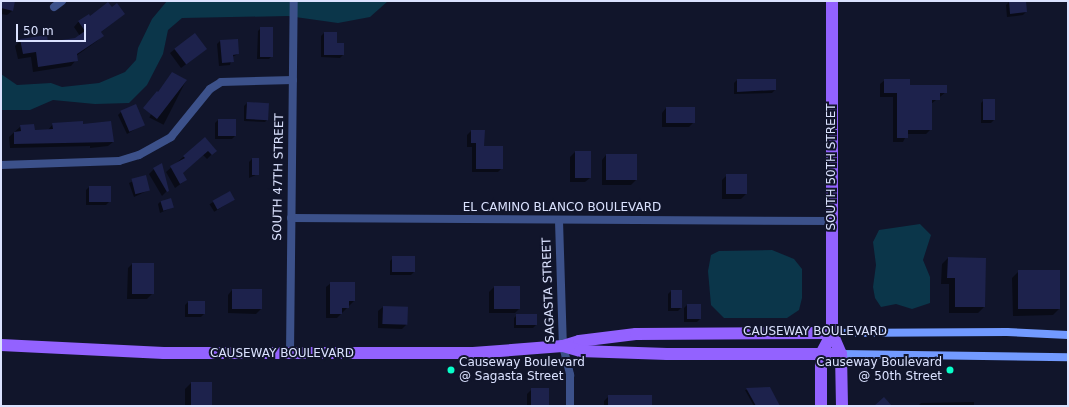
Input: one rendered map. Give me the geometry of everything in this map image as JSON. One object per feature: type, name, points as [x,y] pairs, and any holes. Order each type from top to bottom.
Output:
[{"type":"main road","name":"SOUTH 50TH STREET","points":[[832,1],[832,333],[841,354],[842,406]]},
{"type":"main road","name":"CAUSEWAY BOULEVARD","points":[[1,345],[164,353],[473,353],[563,346],[579,341],[636,334],[1007,332],[1068,335]]},
{"type":"main road","name":"SOUTH 50TH STREET","points":[[821,406],[822,354],[832,333]]},
{"type":"main road","name":"CAUSEWAY BOULEVARD","points":[[563,346],[580,351],[667,354],[841,354],[1068,357]]},
{"type":"street","points":[[54,7],[62,1]]},
{"type":"street","name":"SOUTH 47TH STREET","points":[[290,354],[294,1]]},
{"type":"street","points":[[1,165],[99,163],[132,157],[171,137],[210,88],[221,82],[293,80]]},
{"type":"street","name":"EL CAMINO BLANCO BOULEVARD","points":[[291,218],[832,221]]},
{"type":"street","name":"SAGASTA STREET","points":[[559,220],[563,346],[570,375],[570,406]]},
{"type":"water","points":[[167,1],[388,1],[370,17],[338,23],[288,16],[182,18],[168,30],[163,54],[147,85],[129,103],[95,104],[53,100],[30,110],[1,110],[1,74],[17,85],[51,83],[62,87],[99,83],[125,72],[136,60],[138,48],[152,19]]},
{"type":"water","points":[[920,224],[931,235],[923,260],[930,277],[930,303],[912,309],[896,304],[881,307],[875,298],[873,287],[876,265],[873,242],[879,230]]},
{"type":"water","points":[[772,250],[794,259],[802,269],[802,298],[799,310],[787,318],[724,318],[711,305],[708,271],[711,255],[719,251]]},
{"type":"building","points":[[1,1],[15,1],[13,11],[1,8]]},
{"type":"building","points":[[1009,1],[1026,1],[1027,12],[1010,14]]},
{"type":"building","points":[[108,2],[112,7],[117,3],[125,14],[101,32],[104,36],[77,54],[78,61],[38,67],[36,52],[23,54],[20,39],[47,35],[48,42],[75,38],[85,31],[78,21],[89,14],[90,16]]},
{"type":"building","points":[[260,27],[273,27],[273,57],[260,57]]},
{"type":"building","points":[[324,32],[337,32],[337,43],[344,43],[344,55],[324,55]]},
{"type":"building","points":[[195,33],[207,49],[186,65],[174,49]]},
{"type":"building","points":[[238,39],[239,54],[233,55],[234,62],[222,63],[220,40]]},
{"type":"building","points":[[172,72],[187,80],[157,119],[143,108],[157,91],[158,92]]},
{"type":"building","points":[[737,79],[776,79],[776,90],[737,92]]},
{"type":"building","points":[[884,79],[910,79],[910,85],[947,85],[947,93],[940,93],[940,100],[932,100],[932,130],[908,130],[908,138],[897,138],[897,93],[884,93]]},
{"type":"building","points":[[983,99],[995,99],[995,120],[983,120]]},
{"type":"building","points":[[247,102],[269,103],[268,120],[246,119]]},
{"type":"building","points":[[136,104],[145,125],[129,132],[120,111]]},
{"type":"building","points":[[666,107],[695,107],[695,123],[666,123]]},
{"type":"building","points":[[218,119],[236,119],[236,136],[218,136]]},
{"type":"building","points":[[83,121],[83,124],[111,121],[114,142],[14,144],[14,132],[21,131],[20,125],[34,124],[35,130],[53,129],[52,123]]},
{"type":"building","points":[[471,130],[485,130],[484,146],[503,146],[503,169],[476,169],[476,143],[471,143]]},
{"type":"building","points":[[205,137],[217,151],[212,155],[208,151],[183,173],[187,180],[180,184],[170,166],[185,158],[183,156]]},
{"type":"building","points":[[575,151],[591,151],[591,178],[575,178]]},
{"type":"building","points":[[606,154],[637,154],[637,180],[606,180]]},
{"type":"building","points":[[252,158],[259,158],[259,175],[252,175]]},
{"type":"building","points":[[162,163],[169,191],[167,192],[153,168]]},
{"type":"building","points":[[726,174],[747,174],[747,194],[726,194]]},
{"type":"building","points":[[146,175],[150,191],[135,194],[131,179]]},
{"type":"building","points":[[89,186],[111,186],[111,202],[89,202]]},
{"type":"building","points":[[230,191],[235,200],[217,209],[213,201]]},
{"type":"building","points":[[171,198],[174,208],[163,211],[160,201]]},
{"type":"building","points":[[392,256],[415,256],[415,272],[392,272]]},
{"type":"building","points":[[948,257],[986,258],[985,307],[955,307],[955,278],[947,278]]},
{"type":"building","points":[[132,263],[154,263],[154,294],[132,294]]},
{"type":"building","points":[[1018,270],[1060,270],[1060,309],[1018,309]]},
{"type":"building","points":[[330,282],[355,282],[355,301],[349,301],[349,308],[342,308],[342,314],[330,314]]},
{"type":"building","points":[[494,286],[520,286],[520,309],[494,309]]},
{"type":"building","points":[[232,289],[262,289],[262,309],[232,309]]},
{"type":"building","points":[[671,290],[682,290],[682,308],[671,308]]},
{"type":"building","points":[[188,301],[205,301],[205,314],[188,314]]},
{"type":"building","points":[[687,304],[701,304],[701,319],[687,319]]},
{"type":"building","points":[[383,306],[408,307],[407,325],[382,324]]},
{"type":"building","points":[[516,314],[537,314],[537,325],[516,325]]},
{"type":"building","points":[[191,382],[212,382],[212,406],[191,406]]},
{"type":"building","points":[[770,387],[780,406],[756,406],[746,388]]},
{"type":"building","points":[[531,388],[549,388],[549,406],[531,406]]},
{"type":"building","points":[[608,395],[652,395],[652,406],[608,406]]},
{"type":"building","points":[[884,397],[892,406],[874,406]]},
{"type":"place","name":"Causeway Boulevard @ Sagasta Street","points":[[451,370]]},
{"type":"place","name":"Causeway Boulevard @ 50th Street","points":[[950,370]]}]
